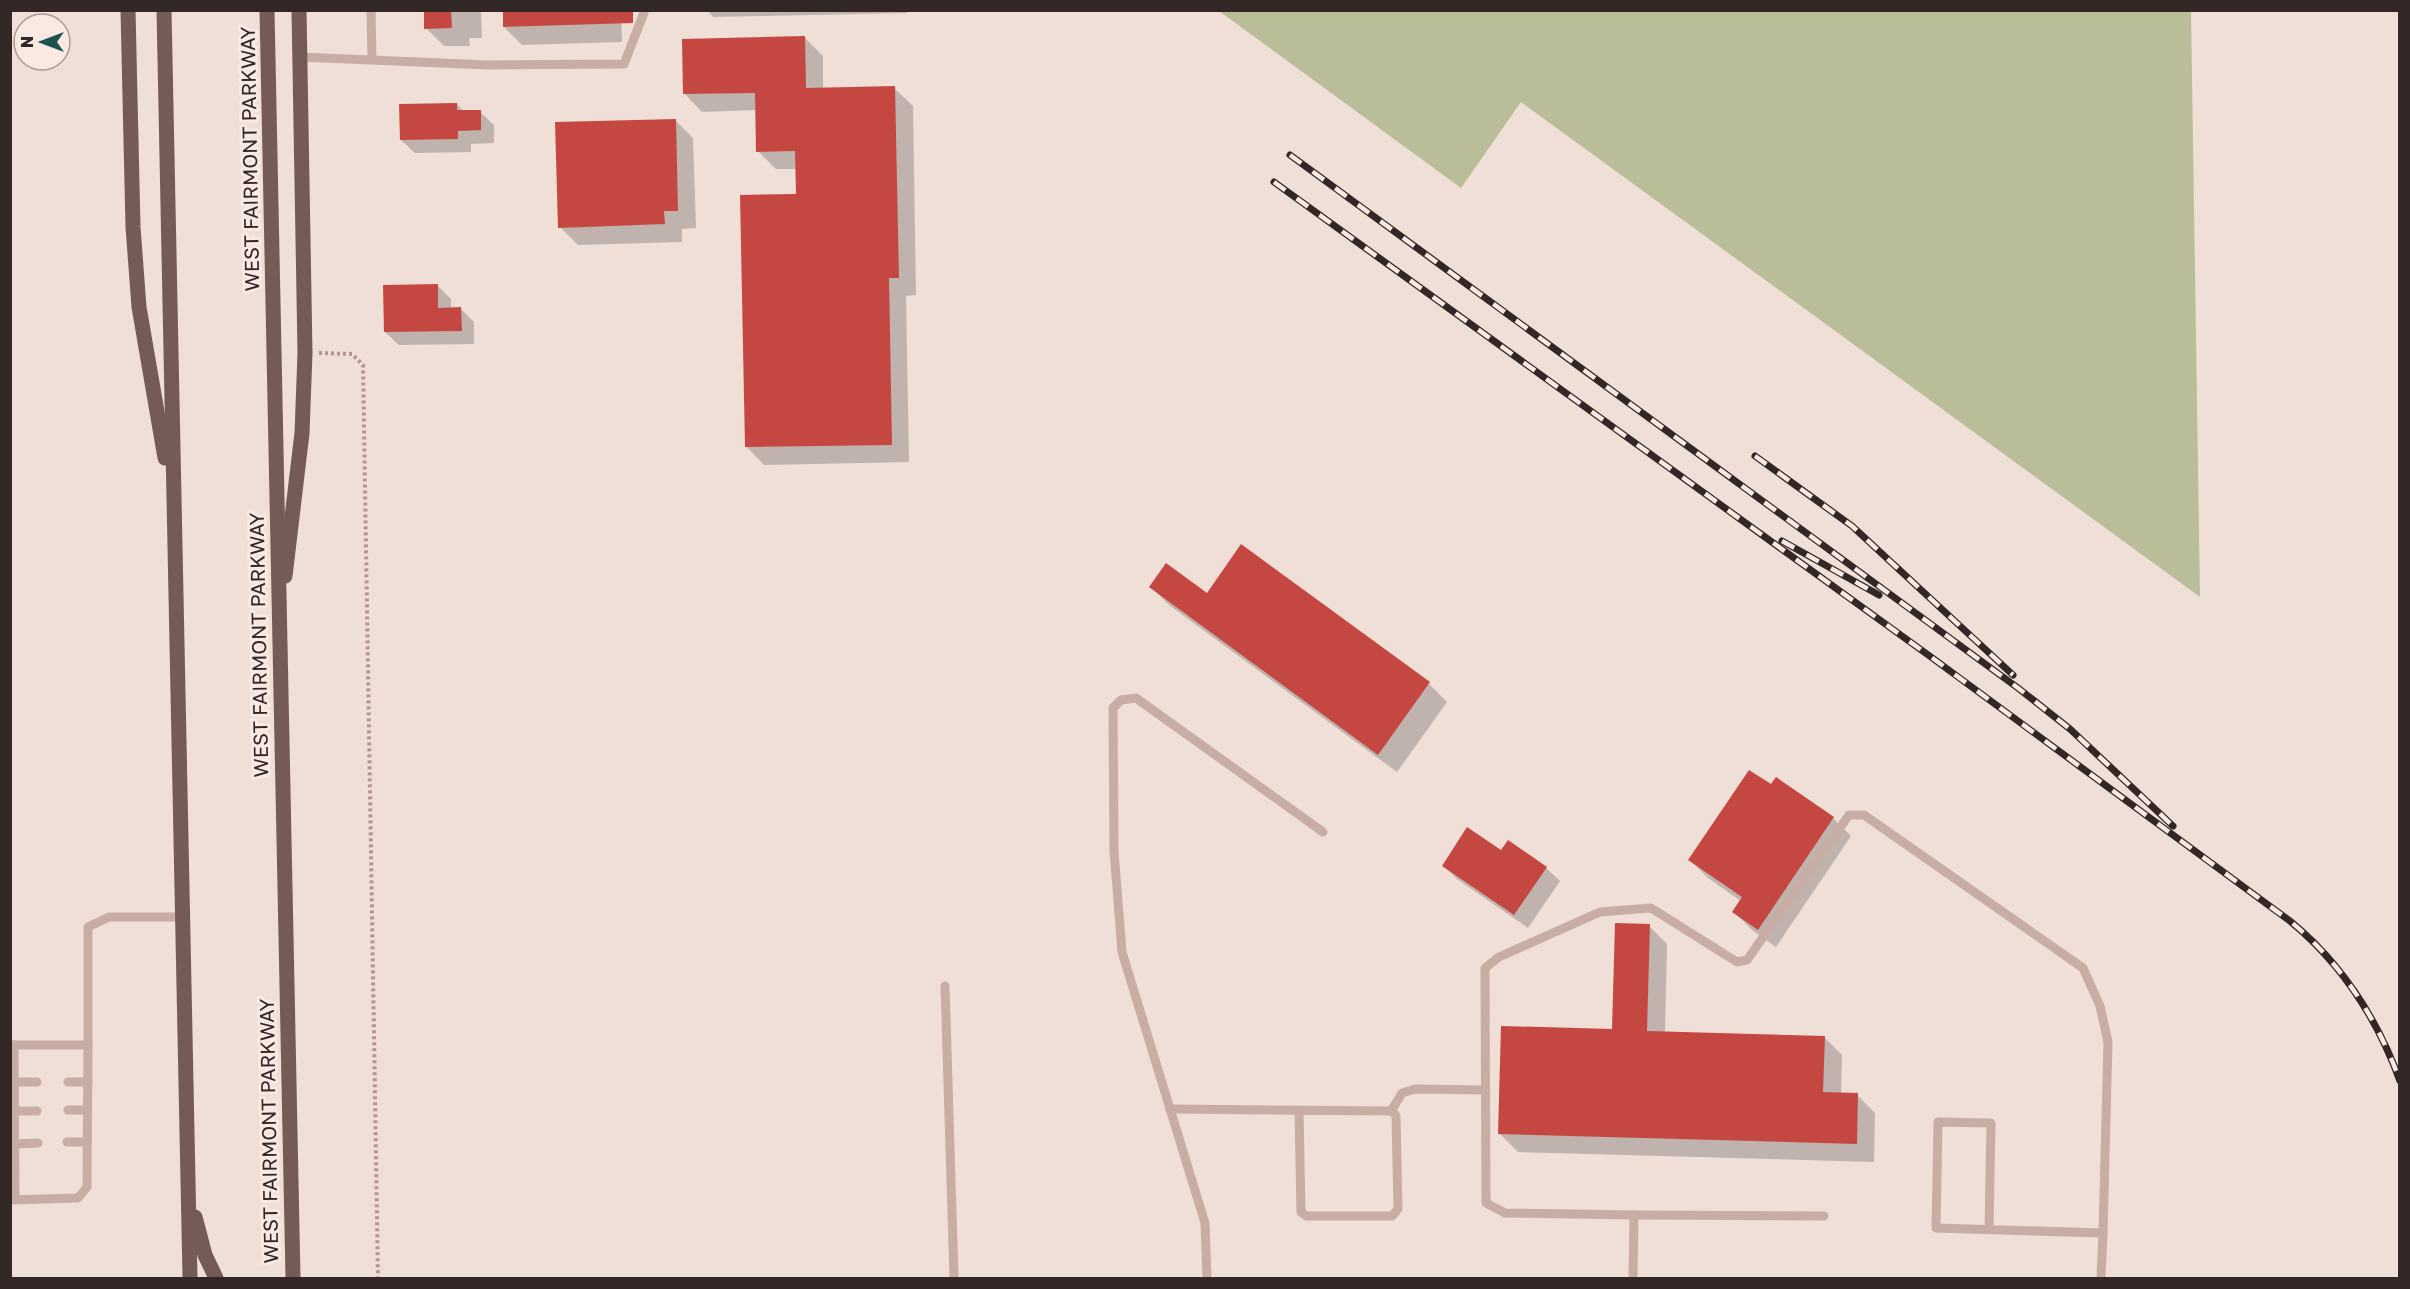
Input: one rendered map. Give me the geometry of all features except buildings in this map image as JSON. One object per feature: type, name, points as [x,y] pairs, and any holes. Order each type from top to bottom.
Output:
[{"type":"main road","points":[[128,10],[133,227],[139,307],[173,507]]},
{"type":"main road","points":[[164,10],[190,1278]]},
{"type":"main road","name":"WEST FAIRMONT PARKWAY","points":[[267,10],[278,635],[293,1278]]},
{"type":"main road","points":[[278,635],[302,433],[305,353],[299,10]]},
{"type":"main road","points":[[188,1194],[205,1255],[216,1278]]},
{"type":"lane","points":[[371,10],[372,59]]},
{"type":"lane","points":[[300,57],[488,65],[624,64],[645,10]]},
{"type":"lane","points":[[1208,1278],[1205,1223],[1122,952],[1114,851],[1113,708],[1121,700],[1136,698],[1323,832]]},
{"type":"lane","points":[[1824,1216],[1505,1213],[1486,1203],[1485,968],[1499,957],[1600,912],[1651,908],[1737,962],[1747,960],[1849,815],[1864,815],[2083,968],[2100,1006],[2108,1042],[2101,1278]]},
{"type":"lane","points":[[88,1045],[12,1045],[13,1199],[78,1198],[87,1187],[88,1082],[88,1045],[88,927],[109,917],[182,917]]},
{"type":"lane","points":[[945,986],[954,1278]]},
{"type":"lane","points":[[14,1082],[37,1082]]},
{"type":"lane","points":[[68,1082],[88,1082]]},
{"type":"lane","points":[[1391,1111],[1402,1093],[1415,1089],[1486,1090]]},
{"type":"lane","points":[[1170,1109],[1391,1111],[1396,1116],[1398,1209],[1392,1216],[1306,1216],[1300,1212],[1299,1111]]},
{"type":"lane","points":[[68,1110],[87,1110]]},
{"type":"lane","points":[[14,1111],[37,1111]]},
{"type":"lane","points":[[1989,1230],[1991,1123],[1938,1122],[1936,1228],[1989,1230],[2103,1233]]},
{"type":"lane","points":[[67,1142],[87,1142]]},
{"type":"lane","points":[[14,1144],[38,1143]]},
{"type":"lane","points":[[1633,1278],[1634,1215]]},
{"type":"path","points":[[305,353],[352,354],[363,365],[378,1278]]},
{"type":"green space","points":[[1219,11],[2191,11],[2200,597],[1521,102],[1461,188]]},
{"type":"railway","points":[[1290,155],[2018,688],[2070,729],[2173,826]]},
{"type":"railway","points":[[1274,182],[1931,657],[2290,921],[2325,955],[2356,993],[2380,1035],[2400,1081]]},
{"type":"railway","points":[[1755,456],[1852,526],[2013,675]]},
{"type":"railway","points":[[1782,541],[1879,595]]}]
